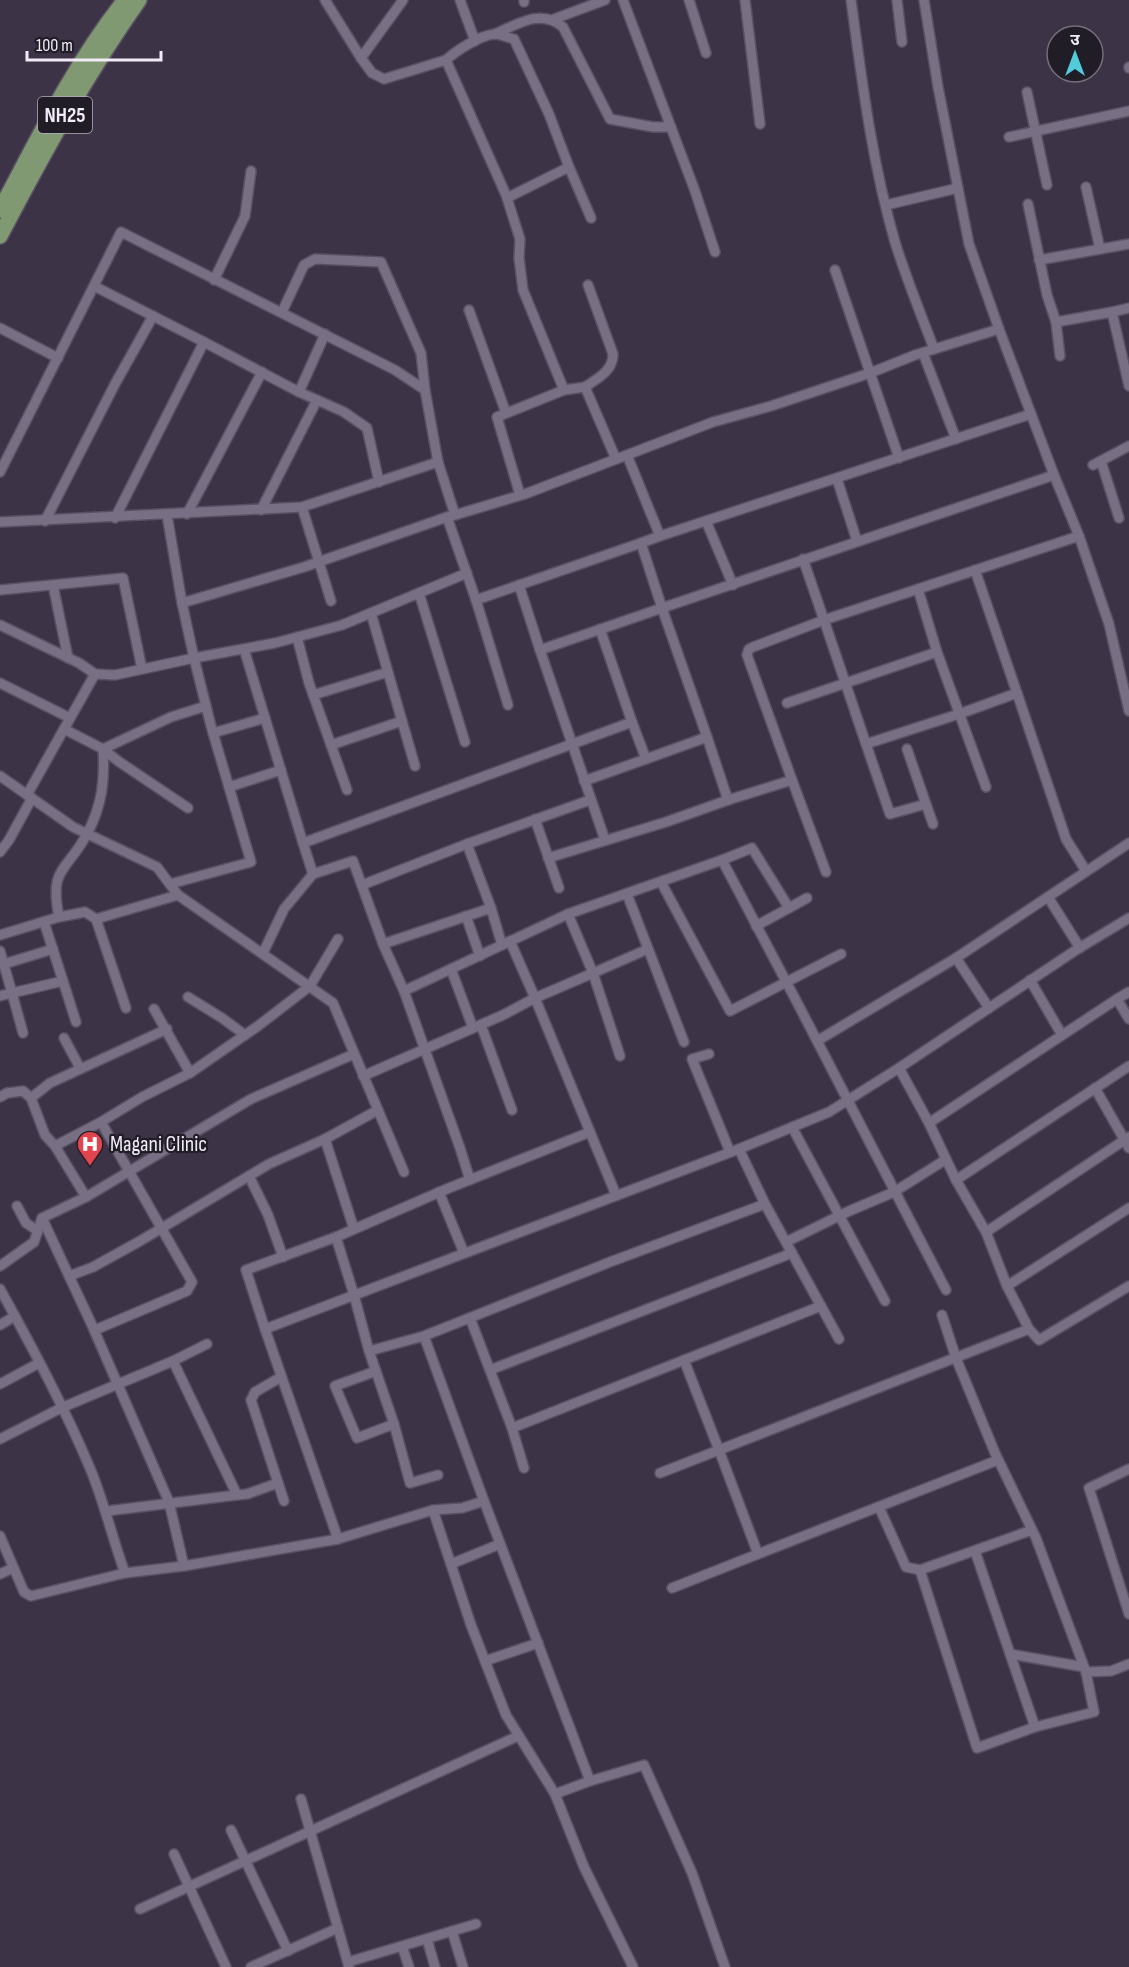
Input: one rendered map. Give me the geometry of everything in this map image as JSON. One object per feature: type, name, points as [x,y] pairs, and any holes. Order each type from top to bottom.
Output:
[{"type":"main road","name":"NH25","points":[[0,210],[48,118],[99,35],[125,0]]},
{"type":"main road","name":"NH25","points":[[0,236],[55,131],[111,40],[139,0]]},
{"type":"street","points":[[361,58],[403,0]]},
{"type":"street","points":[[460,0],[475,41]]},
{"type":"street","points":[[328,1],[361,58],[372,73],[384,79],[446,60],[475,41],[537,18],[554,19],[605,0]]},
{"type":"street","points":[[622,0],[695,190],[715,252]]},
{"type":"street","points":[[689,0],[706,53]]},
{"type":"street","points":[[745,0],[760,124]]},
{"type":"street","points":[[851,0],[865,104],[886,205],[896,243],[934,349]]},
{"type":"street","points":[[897,0],[902,42]]},
{"type":"street","points":[[924,0],[938,87],[969,244],[1031,414],[1079,536],[1109,624],[1129,711]]},
{"type":"street","points":[[554,19],[563,27],[610,119],[653,127],[671,127]]},
{"type":"street","points":[[495,34],[514,39],[549,114],[591,218]]},
{"type":"street","points":[[446,60],[507,198],[520,239],[519,258],[523,290],[564,390]]},
{"type":"street","points":[[1027,92],[1047,185]]},
{"type":"street","points":[[1009,137],[1129,111]]},
{"type":"street","points":[[507,198],[569,167]]},
{"type":"street","points":[[214,280],[245,216],[251,171]]},
{"type":"street","points":[[1086,187],[1100,249]]},
{"type":"street","points":[[886,205],[958,188]]},
{"type":"street","points":[[1028,204],[1047,295],[1056,322],[1060,356]]},
{"type":"street","points":[[0,472],[121,232],[395,370],[424,390]]},
{"type":"street","points":[[1040,260],[1129,244]]},
{"type":"street","points":[[282,312],[308,261],[315,259],[381,262],[422,353],[424,390],[451,516],[508,705]]},
{"type":"street","points":[[835,270],[898,458]]},
{"type":"street","points":[[520,495],[497,417],[564,390],[585,387],[606,372],[613,363],[613,354],[588,285]]},
{"type":"street","points":[[94,286],[299,392],[344,412],[367,428],[380,482]]},
{"type":"street","points":[[1056,322],[1129,308]]},
{"type":"street","points":[[469,310],[506,413]]},
{"type":"street","points":[[1112,312],[1129,386]]},
{"type":"street","points":[[45,521],[115,384],[153,316]]},
{"type":"street","points":[[0,328],[58,358]]},
{"type":"street","points":[[182,603],[319,562],[451,516],[520,495],[712,422],[771,406],[934,349],[999,329]]},
{"type":"street","points":[[299,392],[325,334]]},
{"type":"street","points":[[116,518],[204,342]]},
{"type":"street","points":[[923,353],[956,439]]},
{"type":"street","points":[[187,514],[262,372]]},
{"type":"street","points":[[585,387],[616,459]]},
{"type":"street","points":[[261,510],[317,400]]},
{"type":"street","points":[[476,600],[660,536],[1031,414]]},
{"type":"street","points":[[1119,518],[1097,463],[1129,446]]},
{"type":"street","points":[[627,455],[660,536]]},
{"type":"street","points":[[0,522],[302,507],[438,462]]},
{"type":"street","points":[[540,650],[1054,475]]},
{"type":"street","points":[[837,479],[857,541]]},
{"type":"street","points":[[302,507],[331,601]]},
{"type":"street","points":[[167,515],[182,603],[206,706],[251,862],[170,884]]},
{"type":"street","points":[[706,521],[733,585]]},
{"type":"street","points":[[826,872],[747,655],[749,649],[824,620],[1079,536]]},
{"type":"street","points":[[641,543],[728,800]]},
{"type":"street","points":[[803,559],[890,814],[926,804]]},
{"type":"street","points":[[975,570],[1066,839],[1086,871]]},
{"type":"street","points":[[0,625],[68,658],[95,674],[116,675],[244,649],[342,624],[467,573]]},
{"type":"street","points":[[0,590],[123,578],[142,669]]},
{"type":"street","points":[[53,585],[68,658]]},
{"type":"street","points":[[519,585],[605,840]]},
{"type":"street","points":[[918,589],[937,652],[986,787]]},
{"type":"street","points":[[419,593],[465,742]]},
{"type":"street","points":[[371,613],[415,766]]},
{"type":"street","points":[[600,629],[646,759]]},
{"type":"street","points":[[297,637],[313,695],[347,790]]},
{"type":"street","points":[[244,649],[313,874]]},
{"type":"street","points":[[787,703],[937,652]]},
{"type":"street","points":[[313,695],[388,672]]},
{"type":"street","points":[[0,852],[9,840],[64,729],[95,674]]},
{"type":"street","points":[[0,684],[70,718]]},
{"type":"street","points":[[866,744],[1017,693]]},
{"type":"street","points":[[103,749],[171,717],[206,706]]},
{"type":"street","points":[[213,733],[265,718]]},
{"type":"street","points":[[331,745],[402,721]]},
{"type":"street","points":[[303,843],[632,722]]},
{"type":"street","points":[[64,729],[103,749],[188,808]]},
{"type":"street","points":[[584,781],[707,737]]},
{"type":"street","points":[[59,917],[55,895],[56,883],[87,834],[103,792],[103,749]]},
{"type":"street","points":[[907,749],[933,824]]},
{"type":"street","points":[[229,787],[281,770]]},
{"type":"street","points":[[0,776],[73,827],[157,867],[178,895],[333,1003],[404,1172]]},
{"type":"street","points":[[548,858],[792,780]]},
{"type":"street","points":[[362,885],[466,843],[590,800]]},
{"type":"street","points":[[535,819],[559,888]]},
{"type":"street","points":[[466,843],[506,943],[535,998],[616,1195]]},
{"type":"street","points":[[817,1041],[956,958],[1129,843]]},
{"type":"street","points":[[404,991],[568,914],[752,848],[789,908]]},
{"type":"street","points":[[722,860],[946,1290]]},
{"type":"street","points":[[262,953],[284,909],[313,874],[353,861],[383,944],[404,991],[470,1180]]},
{"type":"street","points":[[661,882],[730,1011],[841,954]]},
{"type":"street","points":[[627,894],[684,1042]]},
{"type":"street","points":[[96,919],[178,895]]},
{"type":"street","points":[[756,926],[807,897]]},
{"type":"street","points":[[1048,897],[1080,948]]},
{"type":"street","points":[[383,944],[491,908]]},
{"type":"street","points":[[0,935],[59,917],[85,912],[96,919],[126,1008]]},
{"type":"street","points":[[568,914],[593,973],[620,1056]]},
{"type":"street","points":[[466,916],[480,956]]},
{"type":"street","points":[[265,1329],[734,1151],[829,1112],[1129,918]]},
{"type":"street","points":[[44,922],[76,1022]]},
{"type":"street","points":[[55,1146],[101,1122],[141,1097],[190,1073],[245,1035],[309,986],[338,939]]},
{"type":"street","points":[[4,964],[53,949]]},
{"type":"street","points":[[363,1076],[648,949]]},
{"type":"street","points":[[0,951],[23,1033]]},
{"type":"street","points":[[956,958],[989,1008]]},
{"type":"street","points":[[451,969],[512,1110]]},
{"type":"street","points":[[1030,980],[1062,1035]]},
{"type":"street","points":[[0,996],[63,981]]},
{"type":"street","points":[[929,1123],[1129,992]]},
{"type":"street","points":[[188,997],[222,1017],[245,1035]]},
{"type":"street","points":[[1117,999],[1129,1019]]},
{"type":"street","points":[[154,1009],[190,1073]]},
{"type":"street","points":[[31,1098],[50,1083],[167,1029]]},
{"type":"street","points":[[64,1038],[80,1068]]},
{"type":"street","points":[[0,1266],[34,1242],[42,1218],[86,1197],[251,1099],[354,1054]]},
{"type":"street","points":[[709,1054],[692,1059],[734,1151],[839,1339]]},
{"type":"street","points":[[956,1180],[1129,1066]]},
{"type":"street","points":[[898,1068],[929,1123],[945,1160],[986,1232],[1007,1286],[1029,1329],[1039,1340],[1129,1286]]},
{"type":"street","points":[[986,1232],[1127,1141],[1095,1088]]},
{"type":"street","points":[[0,1097],[23,1091],[31,1098],[45,1135],[55,1146],[86,1197]]},
{"type":"street","points":[[69,1276],[93,1267],[269,1164],[325,1139],[378,1110]]},
{"type":"street","points":[[94,1330],[187,1291],[192,1282],[101,1122]]},
{"type":"street","points":[[792,1127],[885,1301]]},
{"type":"street","points":[[338,1539],[246,1269],[336,1237],[439,1192],[590,1132]]},
{"type":"street","points":[[325,1139],[354,1229]]},
{"type":"street","points":[[786,1242],[894,1192],[945,1160]]},
{"type":"street","points":[[249,1176],[268,1215],[283,1257]]},
{"type":"street","points":[[439,1192],[464,1253]]},
{"type":"street","points":[[369,1352],[424,1336],[765,1204]]},
{"type":"street","points":[[17,1206],[26,1223],[38,1231]]},
{"type":"street","points":[[1007,1286],[1129,1208]]},
{"type":"street","points":[[42,1218],[119,1385],[169,1502],[184,1566]]},
{"type":"street","points":[[336,1237],[410,1483],[438,1475]]},
{"type":"street","points":[[490,1370],[792,1253]]},
{"type":"street","points":[[0,1289],[62,1408],[91,1471],[125,1573]]},
{"type":"street","points":[[512,1428],[821,1306]]},
{"type":"street","points":[[920,1570],[977,1748],[1035,1727],[1094,1712],[1085,1669],[1032,1530],[998,1460],[956,1358],[942,1315]]},
{"type":"street","points":[[0,1325],[15,1316]]},
{"type":"street","points":[[470,1318],[525,1468]]},
{"type":"street","points":[[660,1473],[1029,1329]]},
{"type":"street","points":[[424,1336],[590,1781]]},
{"type":"street","points":[[0,1439],[62,1408],[119,1385],[207,1344]]},
{"type":"street","points":[[684,1360],[758,1554]]},
{"type":"street","points":[[173,1361],[237,1495]]},
{"type":"street","points":[[0,1384],[39,1364]]},
{"type":"street","points":[[376,1371],[335,1386],[357,1438],[394,1424]]},
{"type":"street","points":[[282,1377],[255,1392],[251,1400],[284,1501]]},
{"type":"street","points":[[672,1588],[998,1460]]},
{"type":"street","points":[[1129,1469],[1089,1488],[1129,1614]]},
{"type":"street","points":[[106,1511],[248,1494],[278,1483]]},
{"type":"street","points":[[0,1536],[24,1592],[31,1596],[125,1573],[184,1566],[338,1539],[433,1510],[462,1509],[484,1501]]},
{"type":"street","points":[[879,1507],[906,1567],[920,1570],[1032,1530]]},
{"type":"street","points":[[433,1510],[485,1662],[506,1715],[555,1794],[584,1867],[633,1967]]},
{"type":"street","points":[[451,1564],[500,1544]]},
{"type":"street","points":[[975,1551],[1035,1727]]},
{"type":"street","points":[[0,1574],[13,1568]]},
{"type":"street","points":[[485,1662],[538,1642]]},
{"type":"street","points":[[1010,1654],[1085,1669],[1111,1671],[1129,1664]]},
{"type":"street","points":[[140,1909],[518,1736]]},
{"type":"street","points":[[555,1794],[644,1765],[692,1873],[725,1967]]},
{"type":"street","points":[[301,1799],[348,1964],[476,1924]]},
{"type":"street","points":[[231,1830],[288,1951]]},
{"type":"street","points":[[174,1854],[226,1967]]},
{"type":"street","points":[[251,1967],[338,1928]]},
{"type":"street","points":[[452,1931],[463,1967]]},
{"type":"street","points":[[427,1939],[435,1967]]},
{"type":"street","points":[[402,1946],[409,1967]]},
{"type":"place","name":"Magani Clinic","points":[[90,1167]]}]
